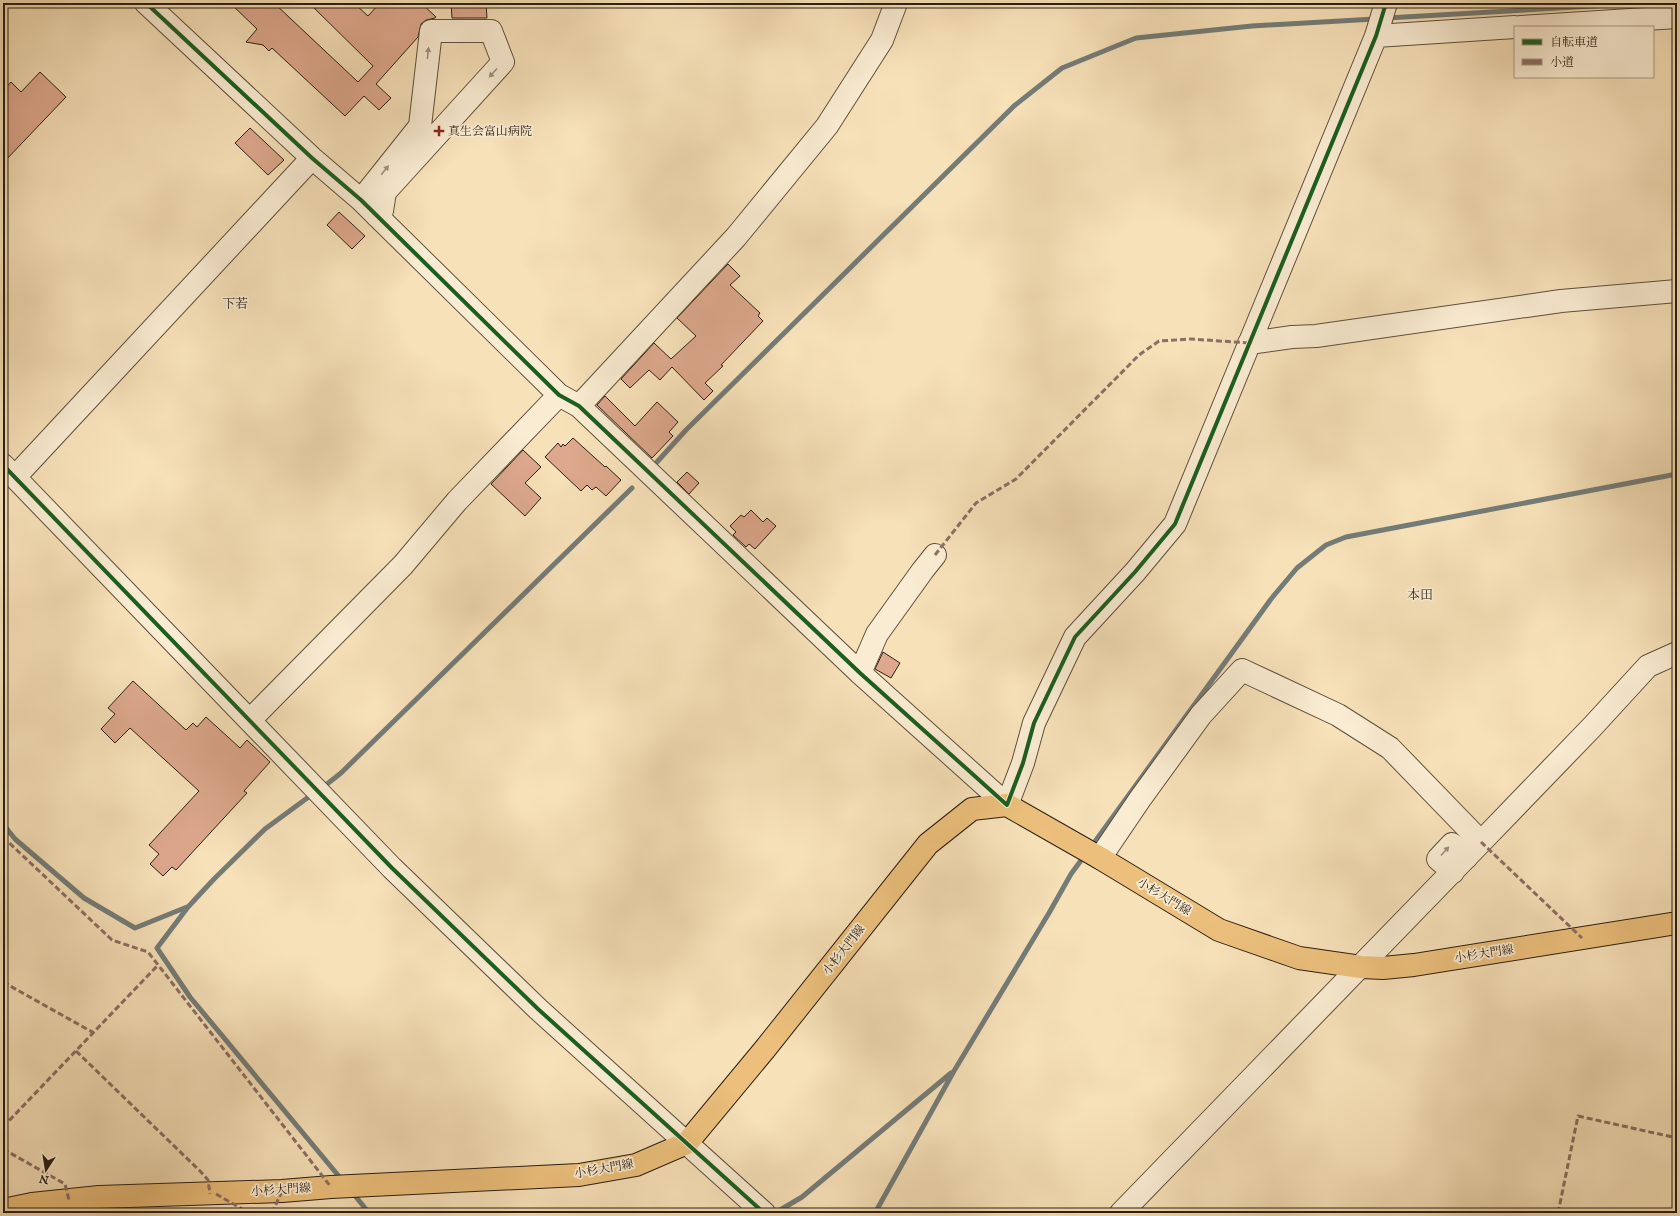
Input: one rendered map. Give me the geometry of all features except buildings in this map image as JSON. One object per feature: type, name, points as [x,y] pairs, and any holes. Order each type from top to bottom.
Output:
[{"type":"main road","name":"小杉大門線","points":[[3,1210],[32,1204],[99,1197],[282,1191],[331,1187],[579,1175],[636,1165],[687,1143],[765,1049],[928,844],[972,810],[1007,805],[1100,858],[1219,930],[1299,958],[1361,967],[1383,968],[1414,965],[1677,923]]},
{"type":"street","points":[[146,3],[312,158],[361,200],[559,395],[579,406],[860,673],[1007,805],[1023,763],[1034,723],[1075,638],[1135,572],[1175,524],[1376,36],[1386,3]]},
{"type":"street","points":[[579,406],[736,237],[827,126],[882,40],[896,3]]},
{"type":"street","points":[[1537,26],[1677,17]]},
{"type":"street","points":[[1376,36],[1514,27]]},
{"type":"street","points":[[361,200],[420,126],[431,31],[491,31],[503,62],[385,192],[382,211],[377,216]]},
{"type":"street","points":[[312,158],[9,471],[392,868],[538,1009],[764,1213]]},
{"type":"street","points":[[1249,343],[1292,337],[1316,336],[1561,301],[1677,291]]},
{"type":"street","points":[[250,720],[403,565],[457,501],[559,395]]},
{"type":"street","points":[[860,673],[877,634],[935,555]]},
{"type":"street","points":[[1120,1213],[1592,728],[1648,666],[1677,653]]},
{"type":"street","points":[[1100,858],[1200,715],[1242,670],[1338,715],[1390,748],[1467,857]]},
{"type":"waterway","points":[[1387,18],[1644,3]]},
{"type":"waterway","points":[[657,462],[686,430],[1014,106],[1062,68],[1136,38],[1252,26],[1375,19]]},
{"type":"waterway","points":[[1091,847],[1271,599],[1297,568],[1326,545],[1346,537],[1677,474]]},
{"type":"waterway","points":[[322,788],[341,773],[632,488]]},
{"type":"waterway","points":[[314,793],[265,829],[214,879],[188,907],[157,948],[190,997],[342,1180]]},
{"type":"waterway","points":[[3,824],[15,839],[84,898],[135,928],[187,907]]},
{"type":"waterway","points":[[875,1213],[954,1071],[1071,874],[1085,855]]},
{"type":"waterway","points":[[775,1213],[802,1197],[951,1073]]},
{"type":"waterway","points":[[352,1192],[369,1213]]},
{"type":"marked path","points":[[935,555],[976,503],[1016,479],[1139,355],[1159,341],[1191,339],[1249,343]]},
{"type":"marked path","points":[[3,837],[112,940],[148,952],[331,1187]]},
{"type":"marked path","points":[[1481,842],[1582,938]]},
{"type":"marked path","points":[[3,1127],[158,965]]},
{"type":"marked path","points":[[3,982],[94,1033]]},
{"type":"marked path","points":[[76,1051],[200,1171],[208,1180],[210,1194]]},
{"type":"marked path","points":[[1558,1213],[1578,1116],[1677,1138]]},
{"type":"marked path","points":[[3,1149],[65,1184],[69,1200]]},
{"type":"marked path","points":[[272,1213],[282,1191]]},
{"type":"marked path","points":[[216,1194],[249,1213]]},
{"type":"cycle path","points":[[146,3],[312,158],[361,200],[559,395],[579,406],[860,673],[1007,805],[1023,763],[1034,723],[1075,637],[1135,572],[1175,524],[1376,36],[1386,3]]},
{"type":"cycle path","points":[[3,465],[392,868],[538,1009],[764,1213]]},
{"type":"place","name":"真生会富山病院","points":[[439,131]]},
{"type":"district","name":"下若","points":[[235,304]]},
{"type":"district","name":"本田","points":[[1420,595]]}]
